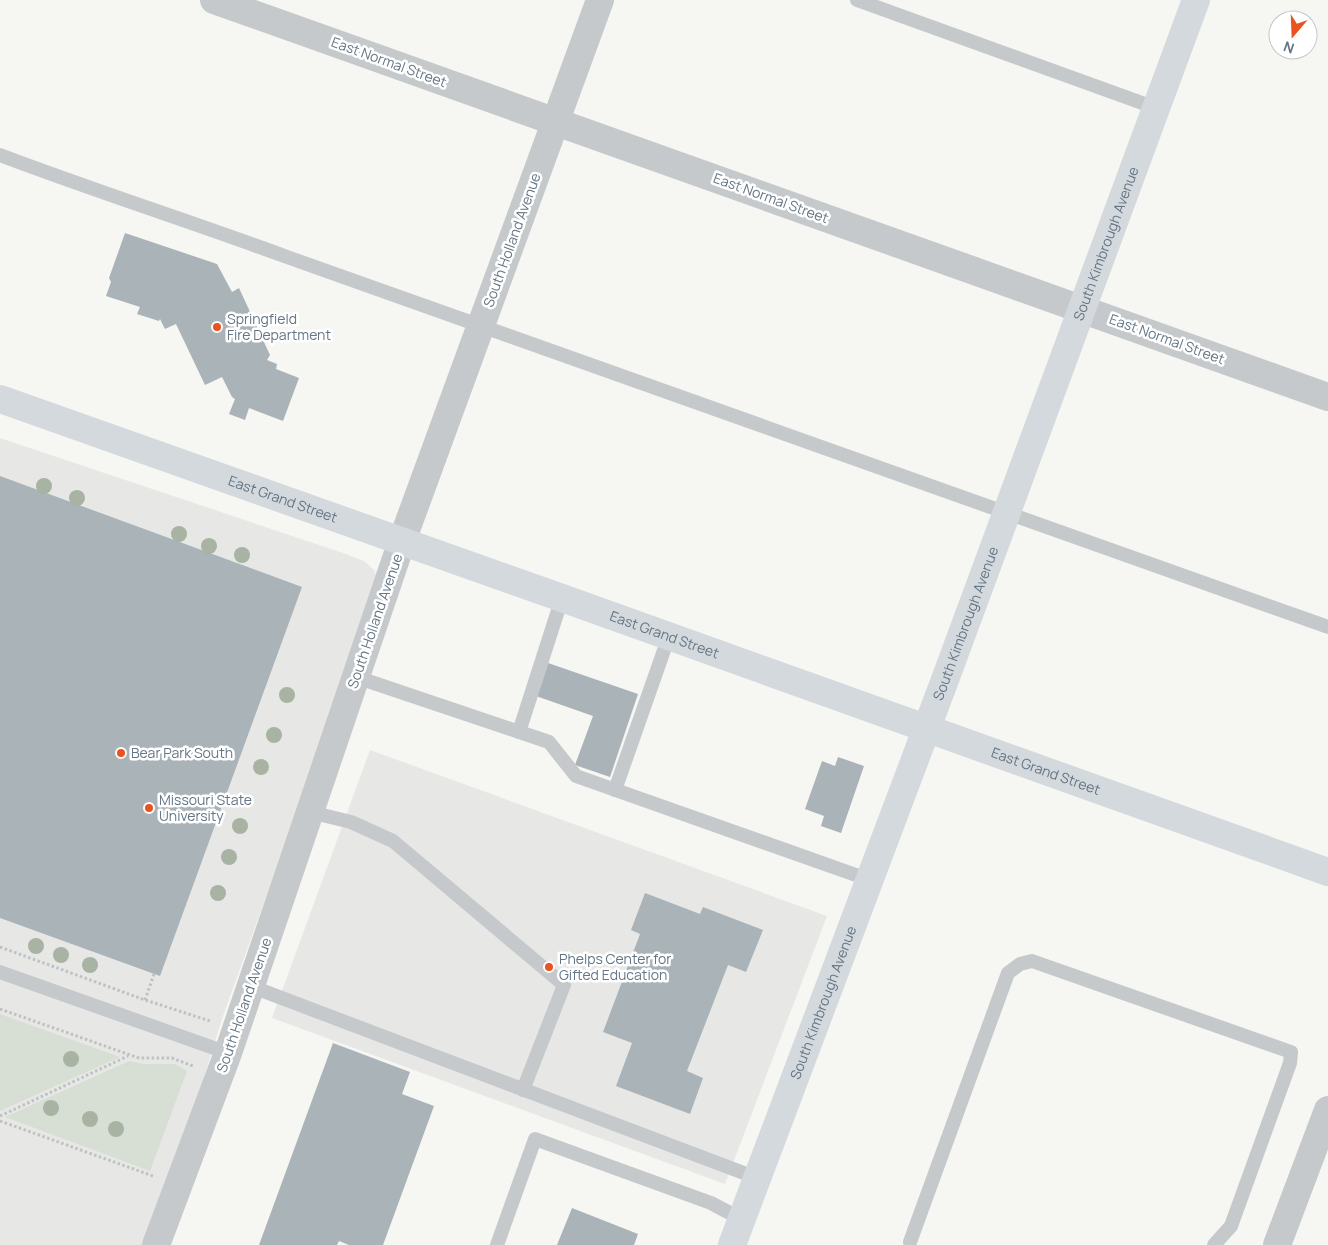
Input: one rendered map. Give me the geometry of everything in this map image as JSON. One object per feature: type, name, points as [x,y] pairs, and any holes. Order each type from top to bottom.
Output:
[{"type":"main road","name":"South Kimbrough Avenue","points":[[732,1245],[1008,513],[1196,0]]},
{"type":"main road","name":"East Grand Street","points":[[0,399],[1328,872]]},
{"type":"street","name":"East Normal Street","points":[[214,0],[1328,397]]},
{"type":"street","name":"South Holland Avenue","points":[[156,1245],[228,1053],[402,541],[600,0]]},
{"type":"street","points":[[1276,1245],[1328,1110]]},
{"type":"lane","points":[[856,0],[1156,108]]},
{"type":"lane","points":[[0,155],[1328,627]]},
{"type":"lane","points":[[519,732],[562,598]]},
{"type":"lane","points":[[615,790],[668,636]]},
{"type":"lane","points":[[356,677],[548,742],[576,776],[870,880]]},
{"type":"lane","points":[[310,812],[351,822],[393,841],[564,985],[523,1090]]},
{"type":"lane","points":[[912,1244],[1008,973],[1020,964],[1032,962],[1291,1052],[1290,1063],[1231,1226],[1214,1245]]},
{"type":"lane","points":[[0,972],[228,1053]]},
{"type":"lane","points":[[250,986],[757,1178]]},
{"type":"lane","points":[[498,1245],[535,1139],[711,1203],[741,1219]]},
{"type":"path","points":[[0,947],[145,1000],[210,1021]]},
{"type":"path","points":[[145,1000],[154,974]]},
{"type":"path","points":[[0,1009],[139,1058],[172,1058],[193,1066]]},
{"type":"path","points":[[0,1116],[129,1055]]},
{"type":"path","points":[[0,1121],[153,1176]]},
{"type":"shaded area","name":"Missouri State University","points":[[0,438],[346,554],[364,561],[374,570],[379,583],[222,1019],[201,1087],[145,1245],[0,1245]]},
{"type":"shaded area","name":"Phelps Center for Gifted Education","points":[[370,750],[827,916],[725,1184],[272,1018]]},
{"type":"shaded area","points":[[0,1014],[120,1057],[0,1111]]},
{"type":"shaded area","points":[[129,1061],[143,1064],[175,1064],[187,1071],[150,1171],[5,1117]]},
{"type":"building","name":"Springfield Fire Department","points":[[125,233],[217,264],[232,292],[239,288],[270,355],[267,360],[277,364],[276,369],[299,378],[283,421],[249,408],[245,420],[229,414],[235,399],[232,397],[222,377],[205,385],[176,324],[165,329],[160,319],[159,321],[137,314],[140,307],[106,296],[111,282],[109,278]]},
{"type":"building","name":"Bear Park South","points":[[0,476],[302,587],[160,976],[0,918]]},
{"type":"building","points":[[548,663],[638,694],[610,777],[575,765],[593,716],[536,696]]},
{"type":"building","points":[[838,757],[864,766],[841,833],[821,826],[824,816],[805,809],[822,761],[835,766]]},
{"type":"building","points":[[645,893],[700,914],[703,907],[763,930],[746,972],[728,965],[687,1071],[703,1078],[690,1114],[616,1086],[632,1043],[603,1032],[640,934],[631,930]]},
{"type":"building","points":[[333,1043],[410,1072],[402,1094],[434,1106],[383,1245],[349,1245],[339,1241],[337,1245],[259,1245]]},
{"type":"building","points":[[572,1208],[638,1234],[634,1245],[557,1245]]},
{"type":"place","name":"Springfield Fire Department","points":[[217,327]]},
{"type":"place","name":"Bear Park South","points":[[121,753]]},
{"type":"place","name":"Missouri State University","points":[[149,808]]},
{"type":"place","name":"Phelps Center for Gifted Education","points":[[549,967]]}]
